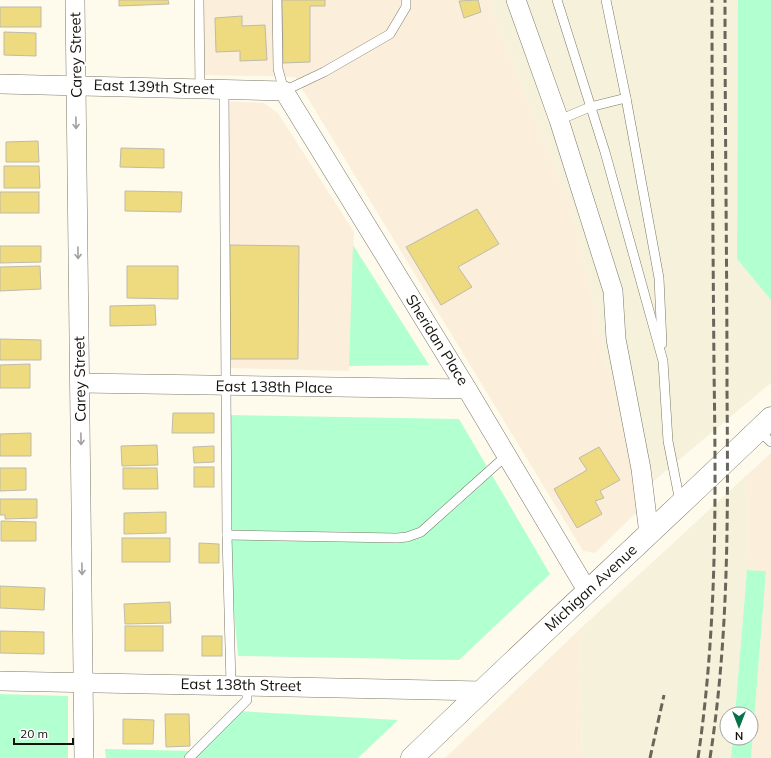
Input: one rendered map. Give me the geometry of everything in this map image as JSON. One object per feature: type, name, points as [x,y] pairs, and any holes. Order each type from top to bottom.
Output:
[{"type":"main road","name":"Michigan Avenue","points":[[412,758],[680,505],[767,430]]},
{"type":"street","name":"Carey Street","points":[[75,0],[84,758]]},
{"type":"street","points":[[516,0],[559,120],[613,291],[616,339],[641,469],[649,534]]},
{"type":"street","name":"East 139th Street","points":[[0,84],[284,91]]},
{"type":"street","name":"Sheridan Place","points":[[284,91],[467,389],[588,592]]},
{"type":"street","name":"East 138th Place","points":[[80,383],[467,389]]},
{"type":"street","name":"East 138th Street","points":[[0,681],[482,691]]},
{"type":"lane","points":[[199,0],[200,89]]},
{"type":"lane","points":[[277,0],[278,69],[284,91],[324,72],[390,34],[406,7],[406,0]]},
{"type":"lane","points":[[557,0],[605,152],[663,361]]},
{"type":"lane","points":[[606,0],[626,98],[659,278],[668,441],[680,505]]},
{"type":"lane","points":[[189,758],[247,700],[239,685],[227,535],[224,89]]},
{"type":"lane","points":[[559,120],[590,108],[626,98]]},
{"type":"lane","points":[[227,535],[398,538],[414,536],[421,532],[507,455]]},
{"type":"shaded area","points":[[204,0],[487,0],[573,211],[637,495],[642,507],[595,553],[583,551],[295,77],[204,75]]},
{"type":"shaded area","points":[[487,0],[738,0],[737,259],[771,300],[771,383],[637,495],[573,211]]},
{"type":"shaded area","points":[[224,101],[264,103],[278,113],[354,232],[349,371],[225,368]]},
{"type":"shaded area","points":[[771,453],[771,758],[751,758],[752,746],[759,746],[759,706],[755,706],[766,571],[747,570],[748,474]]},
{"type":"shaded area","points":[[748,474],[747,570],[736,706],[719,706],[719,746],[732,746],[731,758],[582,758],[579,630]]},
{"type":"shaded area","points":[[579,630],[582,758],[445,758]]},
{"type":"green space","points":[[738,0],[771,0],[771,300],[737,259]]},
{"type":"green space","points":[[353,245],[429,365],[349,366]]},
{"type":"green space","points":[[227,415],[459,419],[550,574],[459,660],[238,656],[227,535]]},
{"type":"green space","points":[[747,570],[766,571],[755,706],[736,706]]},
{"type":"green space","points":[[0,694],[68,696],[68,758],[0,758]]},
{"type":"green space","points":[[237,711],[398,720],[358,758],[106,758],[105,749],[196,751]]},
{"type":"green space","points":[[732,746],[752,746],[751,758],[731,758]]},
{"type":"building","points":[[119,0],[168,0],[169,4],[119,6]]},
{"type":"building","points":[[282,0],[325,0],[325,6],[310,6],[310,62],[283,63]]},
{"type":"building","points":[[478,0],[481,12],[464,18],[459,1]]},
{"type":"building","points":[[0,7],[41,7],[41,27],[0,27]]},
{"type":"building","points":[[242,16],[242,26],[265,25],[267,60],[240,61],[240,51],[216,52],[215,18]]},
{"type":"building","points":[[4,32],[36,33],[36,56],[4,55]]},
{"type":"building","points":[[38,141],[39,162],[6,162],[6,142]]},
{"type":"building","points":[[121,148],[164,149],[164,168],[120,167]]},
{"type":"building","points":[[4,166],[39,166],[40,188],[4,188]]},
{"type":"building","points":[[125,191],[182,192],[181,212],[125,211]]},
{"type":"building","points":[[0,192],[39,192],[39,213],[0,213]]},
{"type":"building","points":[[477,209],[499,244],[458,267],[472,287],[441,305],[406,247]]},
{"type":"building","points":[[230,245],[299,246],[298,359],[229,359]]},
{"type":"building","points":[[0,246],[41,246],[41,262],[0,263]]},
{"type":"building","points":[[40,266],[41,289],[0,291],[0,267]]},
{"type":"building","points":[[127,266],[178,266],[178,299],[127,298]]},
{"type":"building","points":[[155,305],[156,325],[110,326],[110,306]]},
{"type":"building","points":[[0,339],[41,340],[41,360],[0,360]]},
{"type":"building","points":[[30,364],[30,388],[0,388],[0,365]]},
{"type":"building","points":[[173,413],[214,413],[214,433],[172,433]]},
{"type":"building","points":[[31,433],[31,456],[0,456],[0,434]]},
{"type":"building","points":[[157,445],[158,465],[122,466],[121,446]]},
{"type":"building","points":[[214,446],[214,462],[194,463],[193,447]]},
{"type":"building","points":[[599,447],[620,480],[600,491],[604,498],[595,501],[602,514],[577,528],[554,489],[587,470],[579,458]]},
{"type":"building","points":[[194,467],[214,467],[214,487],[194,487]]},
{"type":"building","points":[[0,468],[26,468],[26,490],[0,491]]},
{"type":"building","points":[[123,468],[157,468],[158,489],[123,489]]},
{"type":"building","points":[[0,499],[37,499],[37,518],[5,519],[5,515],[0,515]]},
{"type":"building","points":[[166,512],[166,533],[124,534],[124,513]]},
{"type":"building","points":[[1,521],[36,522],[36,541],[1,541]]},
{"type":"building","points":[[122,538],[170,538],[170,562],[122,562]]},
{"type":"building","points":[[199,543],[219,544],[219,563],[199,563]]},
{"type":"building","points":[[0,586],[45,588],[44,610],[0,608]]},
{"type":"building","points":[[170,602],[171,623],[125,624],[124,604]]},
{"type":"building","points":[[125,626],[163,626],[163,651],[125,651]]},
{"type":"building","points":[[0,631],[44,632],[44,654],[0,653]]},
{"type":"building","points":[[202,636],[222,636],[222,656],[202,656]]},
{"type":"building","points":[[165,714],[189,714],[190,746],[166,747]]},
{"type":"building","points":[[123,719],[154,720],[153,744],[123,744]]},
{"type":"railway","points":[[698,758],[709,661],[715,515],[712,0]]},
{"type":"railway","points":[[710,758],[721,666],[727,528],[725,0]]},
{"type":"railway","points":[[650,758],[664,695]]}]
